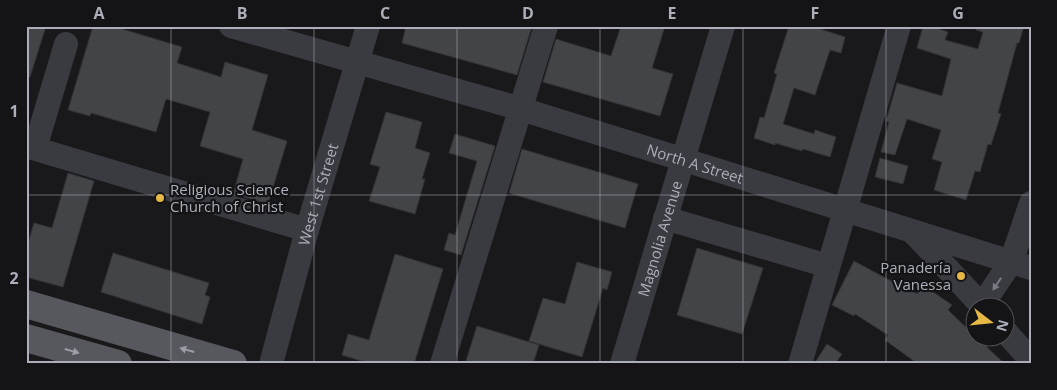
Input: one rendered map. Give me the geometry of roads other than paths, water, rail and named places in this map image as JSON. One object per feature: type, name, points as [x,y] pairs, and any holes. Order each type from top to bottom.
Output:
[{"type":"main road","points":[[26,304],[233,364]]},
{"type":"main road","points":[[26,338],[118,364]]},
{"type":"street","name":"North A Street","points":[[231,26],[521,109],[1021,265]]},
{"type":"street","name":"West 1st Street","points":[[271,364],[307,230],[368,26]]},
{"type":"street","points":[[442,364],[546,26]]},
{"type":"street","name":"Magnolia Avenue","points":[[622,364],[723,26]]},
{"type":"street","points":[[800,364],[899,26]]},
{"type":"street","points":[[66,44],[30,147],[307,230]]},
{"type":"street","points":[[990,298],[1021,265],[1031,203]]},
{"type":"street","points":[[665,218],[828,266]]},
{"type":"street","points":[[913,232],[975,298]]},
{"type":"street","points":[[1014,341],[1031,360]]},
{"type":"place","name":"Religious Science Church of Christ","points":[[160,198]]},
{"type":"place","name":"Panadería Vanessa","points":[[961,276]]}]
